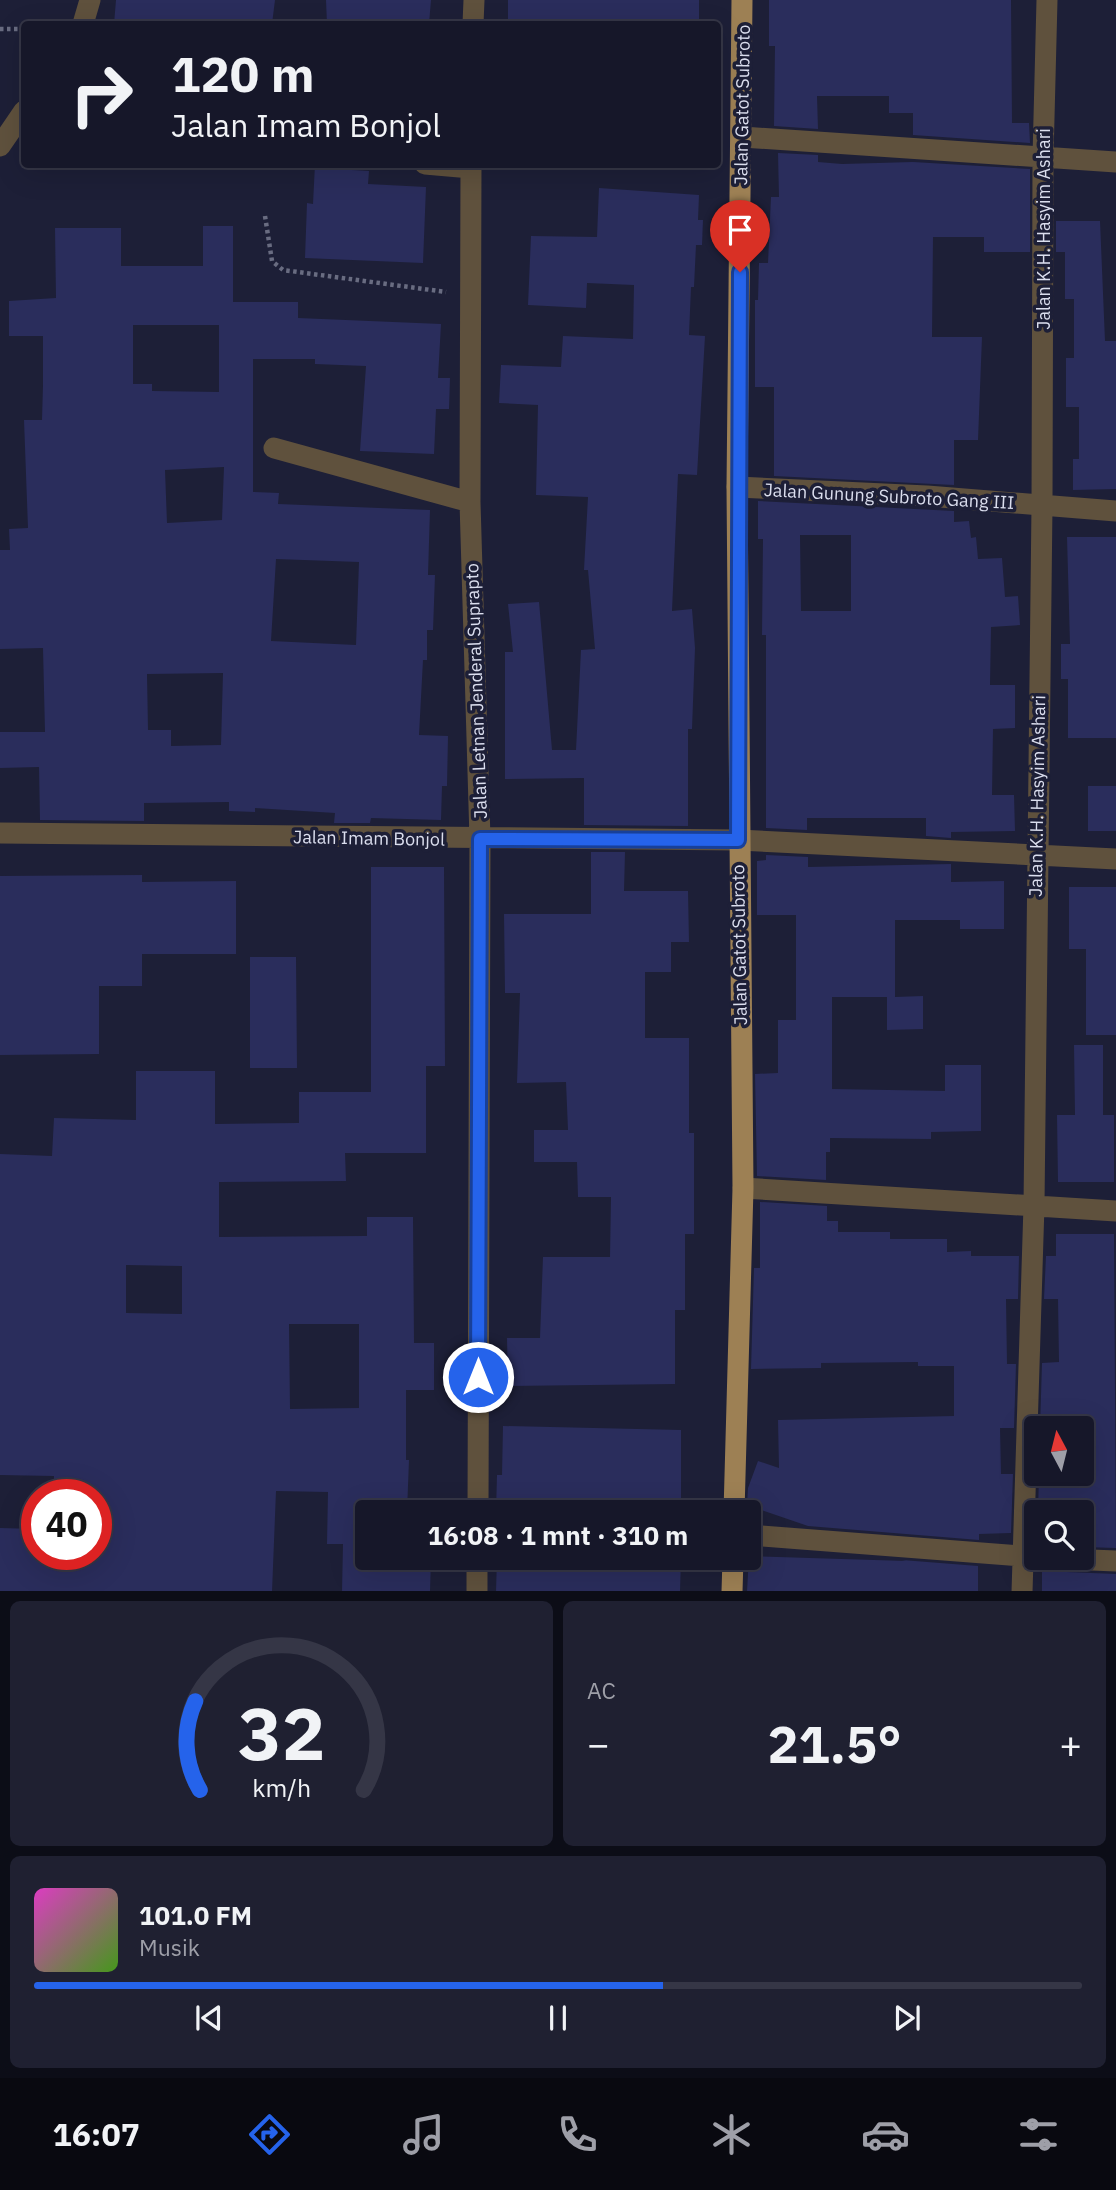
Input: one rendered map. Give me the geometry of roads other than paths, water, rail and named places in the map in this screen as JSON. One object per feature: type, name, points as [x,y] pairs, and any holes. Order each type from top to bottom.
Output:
[{"type":"main road","name":"Jalan Gatot Subroto","points":[[734,1500],[743,1188],[737,487],[742,0]]},
{"type":"main road","points":[[732,1591],[733,1570]]},
{"type":"street","points":[[84,21],[90,0]]},
{"type":"street","points":[[473,21],[474,0]]},
{"type":"street","name":"Jalan K.H. Hasyim Ashari","points":[[1034,1500],[1042,157],[1048,0]]},
{"type":"street","points":[[0,146],[21,115]]},
{"type":"street","points":[[741,137],[1116,162]]},
{"type":"street","name":"Jalan Letnan Jenderal Suprapto","points":[[471,168],[468,295],[470,502],[480,839],[478,1500]]},
{"type":"street","points":[[274,448],[470,502]]},
{"type":"street","name":"Jalan Gunung Subroto Gang III","points":[[737,487],[1116,511]]},
{"type":"street","name":"Jalan Imam Bonjol","points":[[0,833],[738,840],[1116,859]]},
{"type":"street","points":[[743,1188],[1116,1211]]},
{"type":"street","points":[[761,1536],[1024,1556]]},
{"type":"street","points":[[1094,1560],[1116,1561]]},
{"type":"street","points":[[477,1570],[477,1591]]},
{"type":"street","name":"Jalan K.H. Hasyim Ashari","points":[[1022,1591],[1029,1570]]}]
